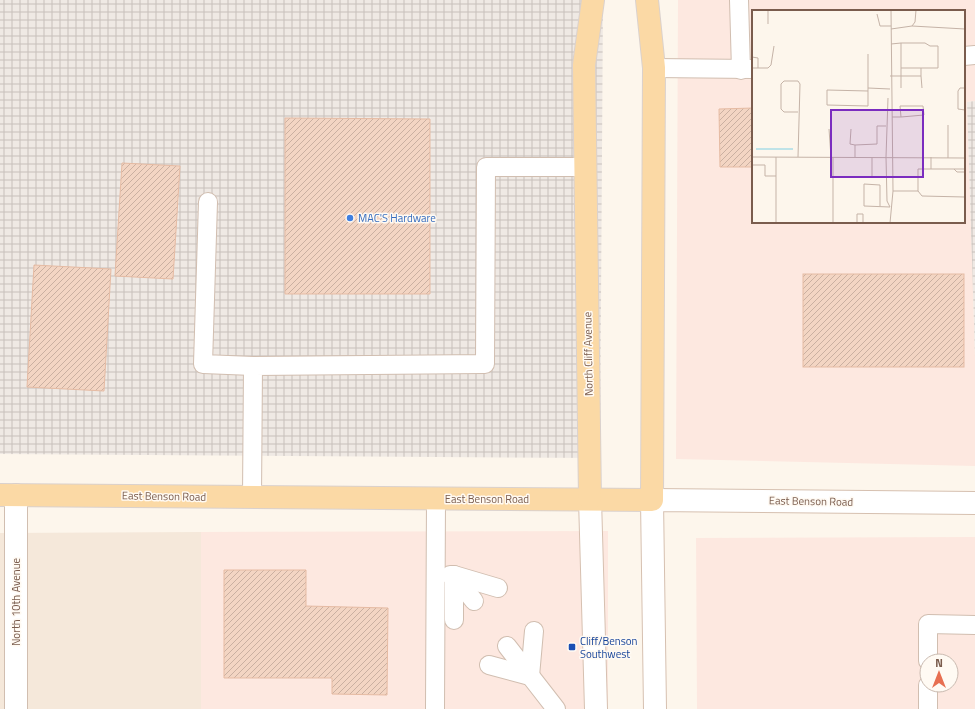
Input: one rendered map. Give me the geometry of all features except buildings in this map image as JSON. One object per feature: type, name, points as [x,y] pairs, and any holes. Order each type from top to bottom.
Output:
[{"type":"main road","name":"North Cliff Avenue","points":[[593,0],[584,65],[590,499],[596,709]]},
{"type":"main road","points":[[647,0],[654,68],[652,500],[655,709]]},
{"type":"main road","name":"East Benson Road","points":[[8,495],[975,503]]},
{"type":"main road","name":"North 10th Avenue","points":[[8,495],[16,709]]},
{"type":"lane","points":[[654,68],[747,69],[739,0]]},
{"type":"lane","points":[[965,56],[975,55]]},
{"type":"lane","points":[[208,202],[203,364],[253,366],[485,364],[486,166],[585,166]]},
{"type":"lane","points":[[252,497],[253,366]]},
{"type":"lane","points":[[435,709],[436,499]]},
{"type":"lane","points":[[436,575],[454,575],[498,588]]},
{"type":"lane","points":[[454,575],[474,601]]},
{"type":"lane","points":[[454,575],[454,620]]},
{"type":"lane","points":[[928,653],[928,624],[975,625]]},
{"type":"lane","points":[[530,676],[534,631]]},
{"type":"lane","points":[[507,646],[556,709]]},
{"type":"lane","points":[[489,665],[530,676]]},
{"type":"lane","points":[[928,693],[928,709]]},
{"type":"shaded area","points":[[0,0],[603,0],[600,458],[0,454]]},
{"type":"shaded area","points":[[678,0],[975,0],[975,101],[967,102],[975,356],[975,466],[676,459]]},
{"type":"shaded area","points":[[975,101],[975,356],[967,102]]},
{"type":"shaded area","points":[[608,531],[608,709],[201,709],[201,532]]},
{"type":"shaded area","points":[[201,532],[201,709],[0,709],[0,533]]},
{"type":"shaded area","points":[[975,537],[975,709],[697,709],[696,538]]},
{"type":"place","name":"MAC'S Hardware","points":[[350,218]]},
{"type":"place","name":"Cliff/Benson Southwest","points":[[572,647]]}]
